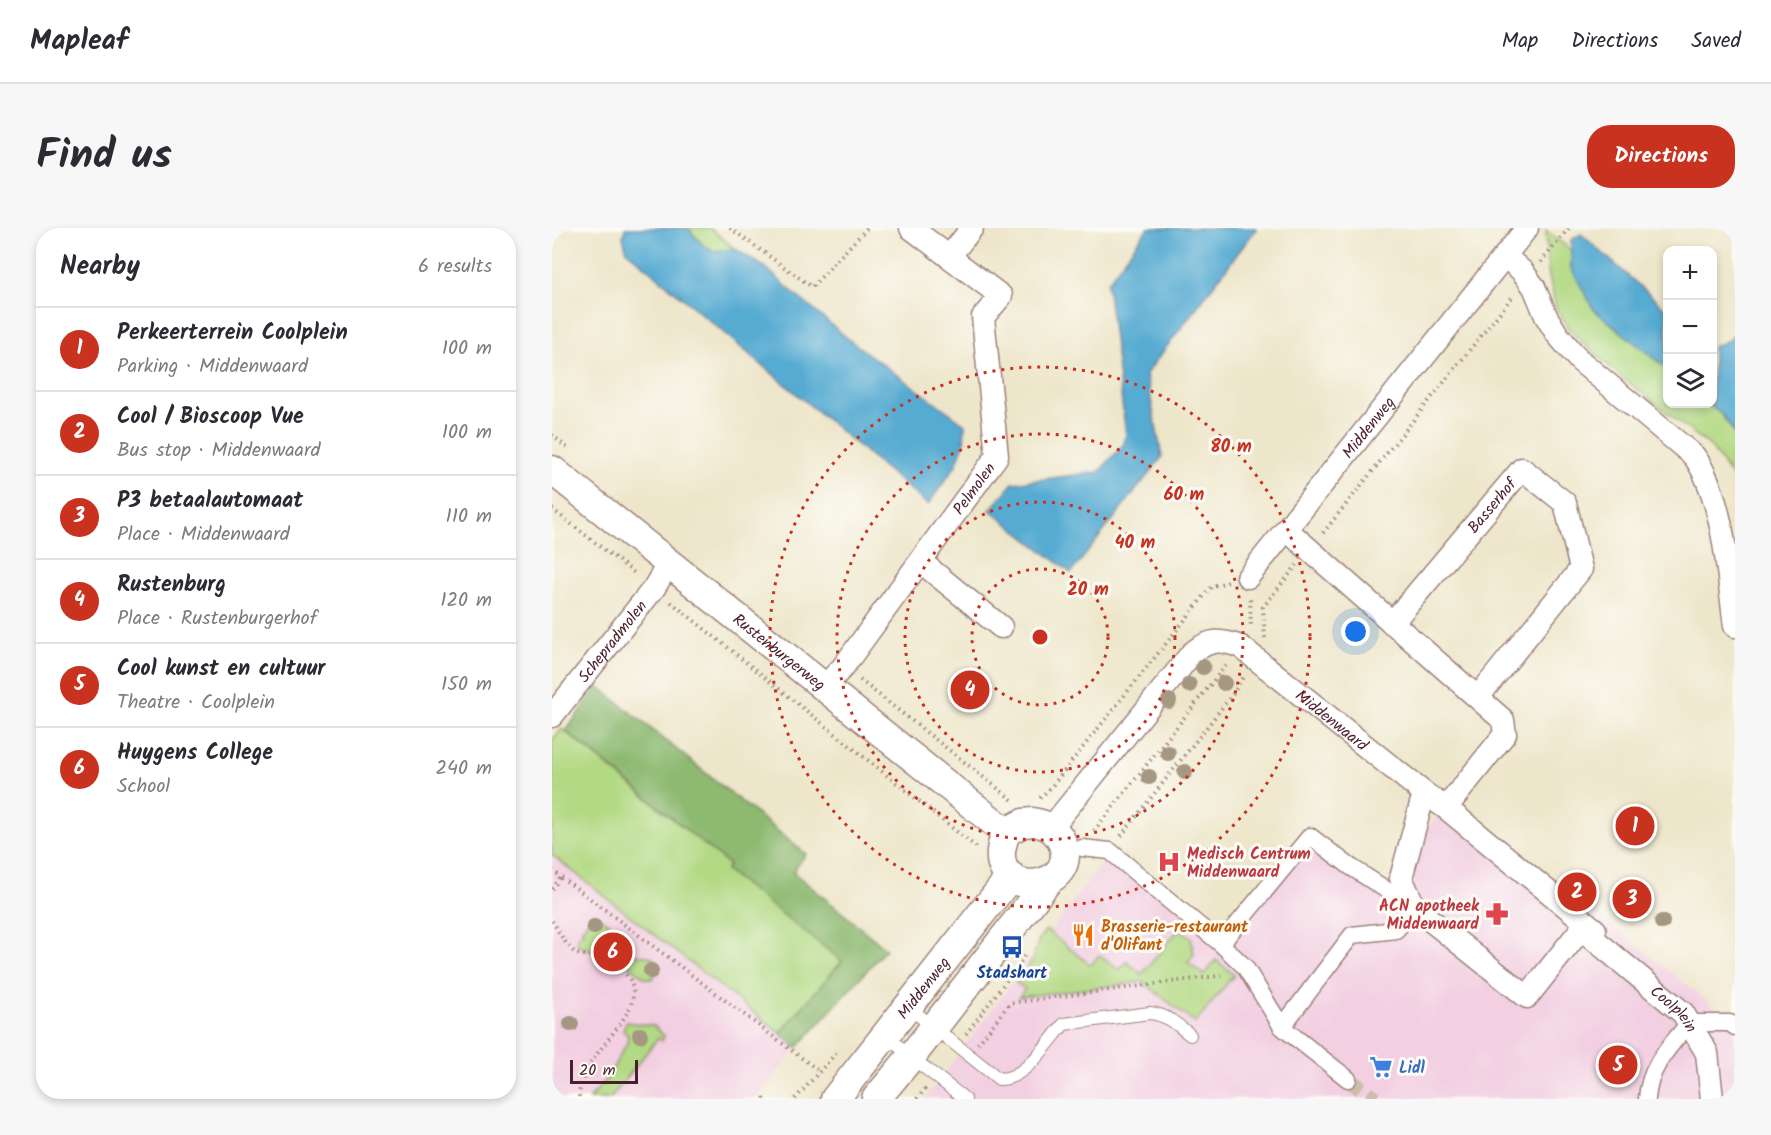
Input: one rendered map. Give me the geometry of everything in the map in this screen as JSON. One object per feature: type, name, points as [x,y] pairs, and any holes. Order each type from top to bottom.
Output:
[{"type":"street","name":"Pelmolen","points":[[833,677],[921,562],[997,456],[983,317],[1001,296],[911,228]]},
{"type":"street","points":[[948,257],[972,228]]},
{"type":"street","name":"Middenweg","points":[[1248,577],[1527,228]]},
{"type":"street","points":[[1505,256],[1523,272],[1534,287],[1546,316],[1557,334],[1579,360],[1694,456],[1699,463],[1713,493],[1719,519],[1735,626]]},
{"type":"street","name":"Basserhof","points":[[1392,624],[1522,469],[1565,503],[1581,569],[1478,697]]},
{"type":"street","name":"Rustenburgerweg","points":[[552,470],[669,563],[833,677],[1006,832]]},
{"type":"street","points":[[1287,530],[1503,720],[1505,734],[1446,808]]},
{"type":"street","points":[[921,562],[1001,627]]},
{"type":"street","name":"Schepradmolen","points":[[552,716],[654,588],[669,563]]},
{"type":"street","points":[[1051,828],[1192,653],[1206,644],[1217,641],[1226,641],[1245,649]]},
{"type":"street","name":"Middenwaard","points":[[1245,649],[1424,793],[1446,808],[1586,923],[1594,930],[1590,936],[1599,943]]},
{"type":"street","points":[[1424,793],[1401,878],[1412,902],[1527,997],[1586,923]]},
{"type":"street","points":[[1032,822],[1042,823],[1051,828],[1059,835],[1063,845],[1062,865],[1056,874],[1048,881],[1029,885],[1011,876],[1002,861],[1001,852],[1006,832],[1023,823],[1032,822]]},
{"type":"street","points":[[1221,944],[1310,836],[1348,865],[1405,902],[1412,902]]},
{"type":"street","points":[[1082,848],[1110,851],[1221,944],[1245,967],[1282,1027],[1348,1078]]},
{"type":"street","name":"Middenweg","points":[[835,1099],[1011,876]]},
{"type":"street","name":"Middenweg","points":[[876,1099],[1048,881]]},
{"type":"street","points":[[1282,1027],[1352,935],[1396,930],[1412,902]]},
{"type":"street","name":"Coolplein","points":[[1599,943],[1683,1013],[1707,1053],[1712,1099]]},
{"type":"street","points":[[1647,1099],[1650,1078],[1662,1056],[1689,1023],[1730,1023],[1735,1027]]},
{"type":"lane","points":[[907,1006],[999,1079],[1007,1079],[1025,1070],[1064,1024],[1150,1013],[1163,1014],[1190,1035]]},
{"type":"lane","points":[[885,1034],[965,1099]]},
{"type":"path","points":[[730,228],[812,287],[867,228]]},
{"type":"path","points":[[1082,848],[1245,649],[1266,642],[1263,607],[1569,228]]},
{"type":"path","name":"Rustenburgerweg","points":[[552,509],[982,850]]},
{"type":"path","points":[[1110,851],[1233,694],[1245,649],[1248,577]]},
{"type":"path","name":"Rustenburgerweg","points":[[833,677],[1017,804]]},
{"type":"path","points":[[552,870],[819,1071]]},
{"type":"path","points":[[552,889],[561,877]]},
{"type":"path","points":[[552,921],[573,950],[579,954],[605,960],[621,970],[633,988],[633,1001],[627,1014],[587,1068],[579,1090],[579,1099]]},
{"type":"shaded area","points":[[1449,796],[1735,1023],[1735,1099],[925,1099],[1110,851],[1221,944],[1310,836],[1388,890]]},
{"type":"shaded area","points":[[552,856],[797,1048],[756,1099],[552,1099]]},
{"type":"green space","points":[[688,228],[710,228],[735,249],[712,251],[701,243]]},
{"type":"green space","points":[[1546,230],[1571,250],[1571,268],[1663,366],[1663,408],[1713,408],[1722,415],[1735,434],[1735,491],[1733,478],[1710,446],[1620,376],[1570,331],[1556,308],[1548,271]]},
{"type":"green space","points":[[598,686],[806,854],[793,872],[886,949],[797,1048],[780,1033],[842,961],[726,870],[729,865],[566,731]]},
{"type":"green space","points":[[562,729],[730,865],[726,870],[843,961],[780,1033],[552,855],[552,740]]},
{"type":"green space","points":[[594,913],[612,926],[613,936],[638,956],[653,959],[654,977],[645,978],[610,950],[585,949],[578,945],[577,937],[584,932],[581,930]]},
{"type":"green space","points":[[1179,929],[1191,938],[1194,954],[1188,963],[1204,975],[1216,960],[1234,975],[1195,1023],[1143,982],[1019,997],[1025,989],[1016,983],[1032,961],[1039,939],[1046,930],[1091,965],[1099,955],[1119,970],[1127,962],[1142,974]]},
{"type":"green space","points":[[626,1022],[654,1026],[664,1036],[662,1041],[658,1038],[610,1099],[589,1099],[606,1080],[627,1043],[628,1036],[623,1030]]},
{"type":"water","points":[[625,228],[688,228],[701,243],[712,251],[735,249],[765,267],[852,342],[965,424],[964,443],[956,465],[928,505],[627,251],[623,237]]},
{"type":"water","points":[[1148,228],[1257,228],[1146,374],[1162,457],[1071,573],[990,510],[1013,483],[1099,472],[1124,444],[1126,435],[1107,283]]},
{"type":"water","points":[[1581,234],[1663,306],[1663,366],[1594,310],[1571,268],[1571,240]]},
{"type":"water","points":[[1735,333],[1735,434],[1722,415],[1713,408],[1717,408],[1717,345],[1729,340]]},
{"type":"tunnel","points":[[1348,1079],[1375,1099]]},
{"type":"place","name":"Rustenburg","points":[[970,690]]},
{"type":"place","name":"Perkeerterrein Coolplein","points":[[1635,826]]},
{"type":"place","name":"Medisch Centrum Middenwaard","points":[[1169,862]]},
{"type":"place","name":"Cool / Bioscoop Vue","points":[[1577,892]]},
{"type":"place","name":"P3 betaalautomaat","points":[[1632,899]]},
{"type":"place","name":"ACN apotheek Middenwaard","points":[[1497,914]]},
{"type":"place","name":"Brasserie-restaurant d'Olifant","points":[[1083,935]]},
{"type":"place","name":"Stadshart","points":[[1012,947]]},
{"type":"place","name":"Huygens College","points":[[613,952]]},
{"type":"place","name":"Cool kunst en cultuur","points":[[1618,1065]]},
{"type":"place","name":"Lidl","points":[[1381,1067]]}]
